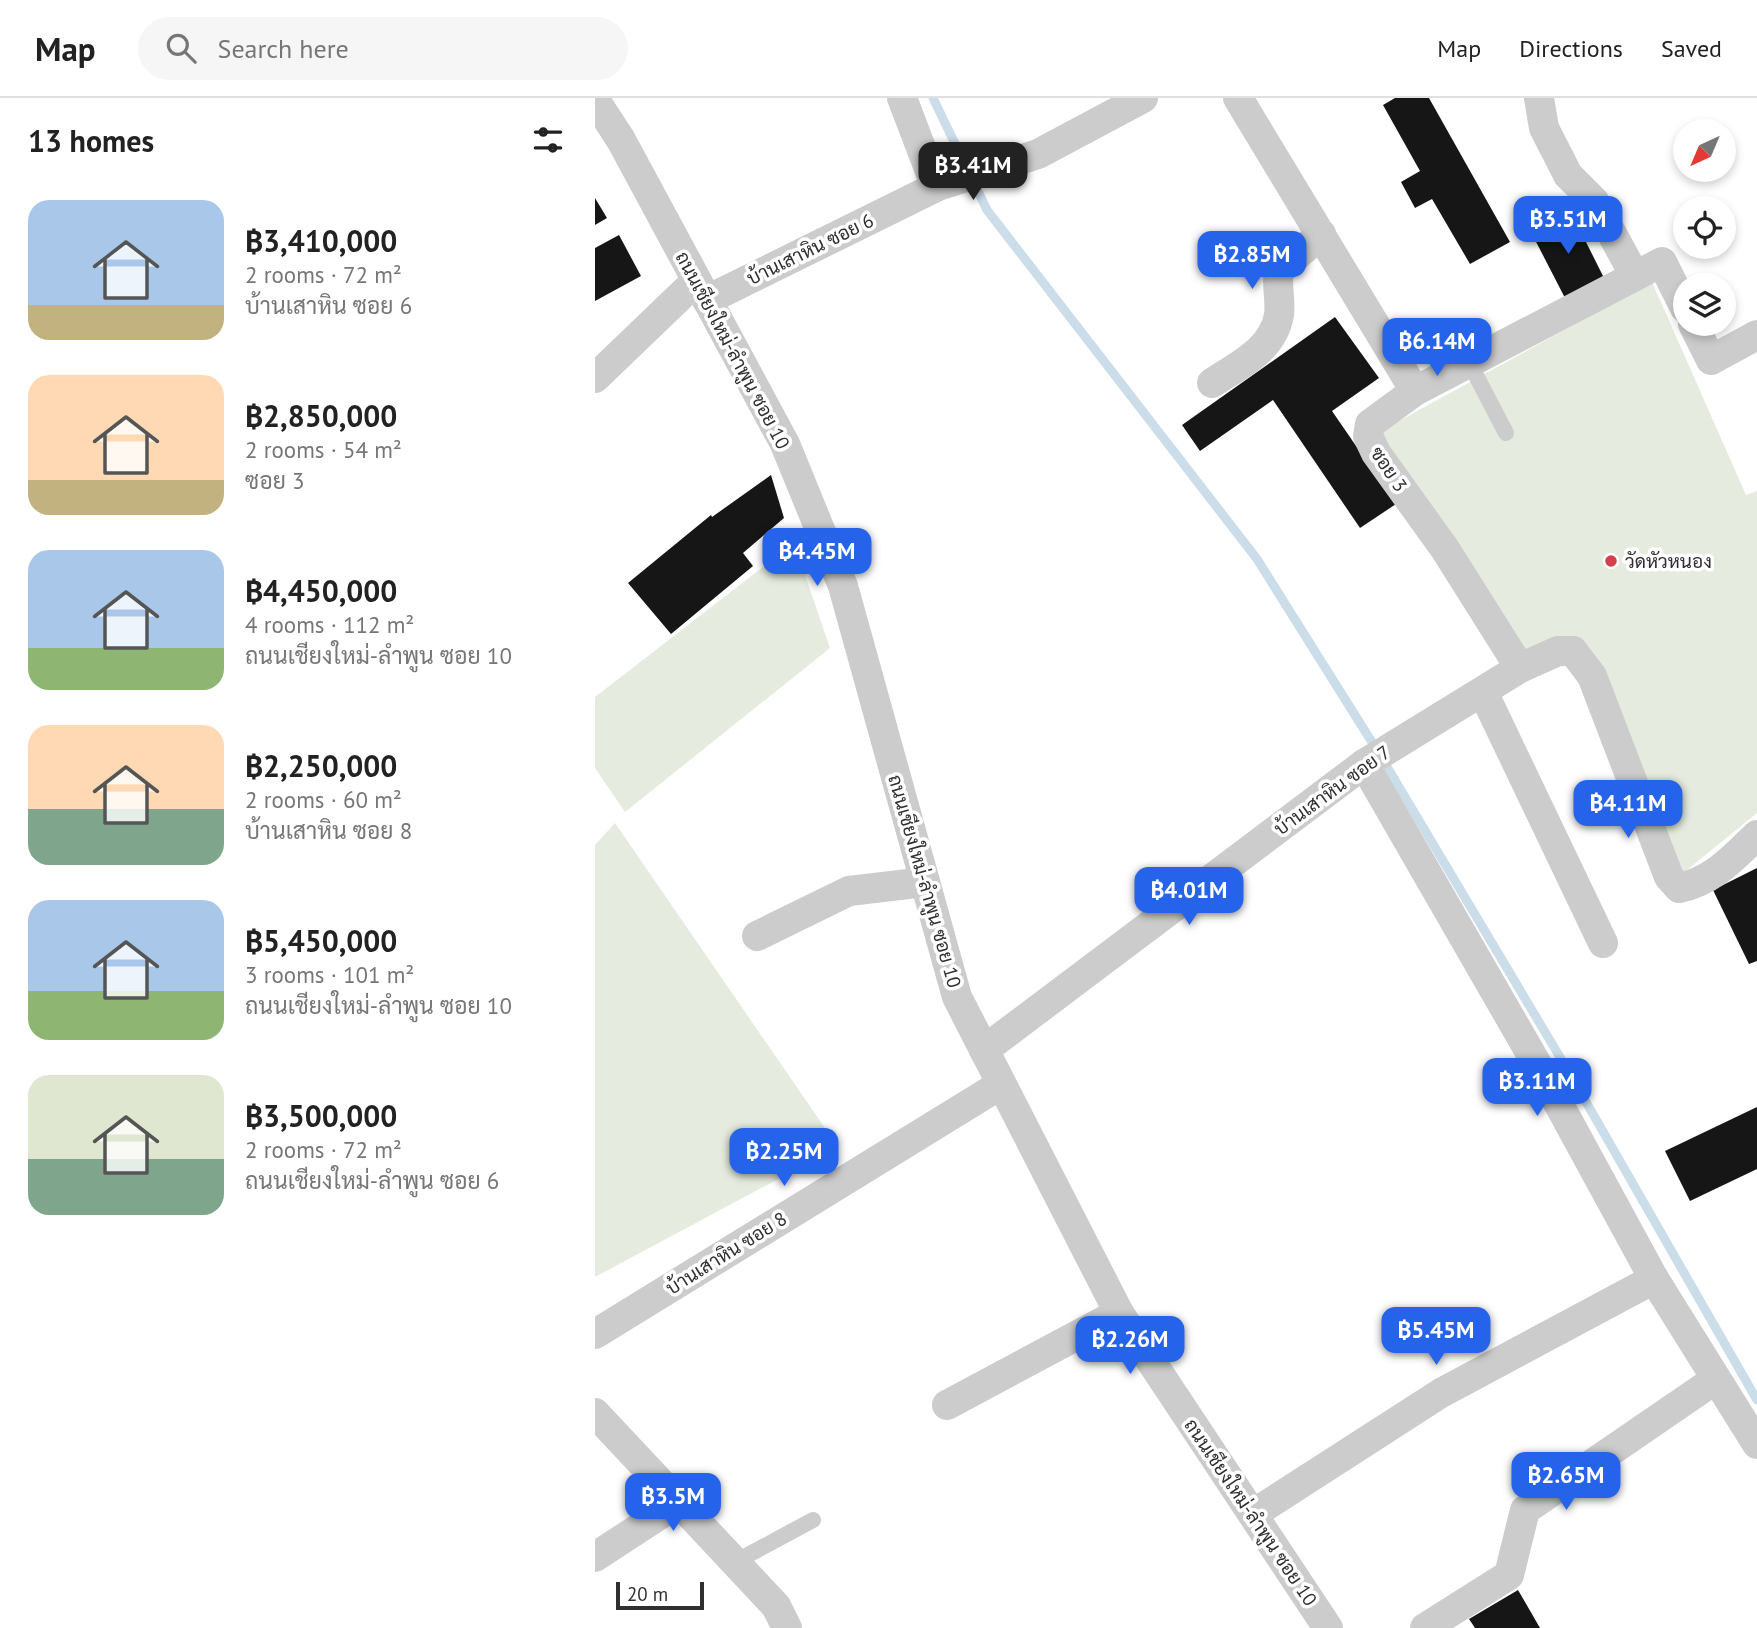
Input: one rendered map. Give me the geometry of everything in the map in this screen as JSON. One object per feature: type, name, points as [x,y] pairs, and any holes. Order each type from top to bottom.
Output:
[{"type":"street","points":[[902,98],[937,187]]},
{"type":"street","name":"บ้านเสาหิน ซอย 6","points":[[595,378],[702,290],[937,187],[1038,154],[1143,98]]},
{"type":"street","points":[[1238,98],[1415,391]]},
{"type":"street","points":[[1539,98],[1543,128],[1568,176],[1594,201],[1635,276]]},
{"type":"street","name":"ถนนเชียงใหม่-ลำพูน ซอย 10","points":[[595,100],[621,140],[785,444],[843,586],[957,997],[1119,1313],[1328,1628]]},
{"type":"street","points":[[1212,383],[1261,351],[1268,342],[1279,315],[1279,271],[1321,234]]},
{"type":"street","name":"ซอย 3","points":[[1520,668],[1445,549],[1376,453],[1368,436],[1370,424],[1415,391],[1663,262],[1673,283]]},
{"type":"street","points":[[1699,336],[1711,360],[1757,335]]},
{"type":"street","name":"บ้านเสาหิน ซอย 7","points":[[984,1050],[1364,764],[1520,668],[1565,649],[1573,651],[1592,676],[1669,877],[1679,888],[1697,884],[1715,875],[1757,835]]},
{"type":"street","points":[[1483,692],[1603,943]]},
{"type":"street","points":[[1364,764],[1538,1066],[1654,1279],[1757,1444]]},
{"type":"street","points":[[757,936],[849,891],[925,882]]},
{"type":"street","name":"บ้านเสาหิน ซอย 8","points":[[595,1334],[1000,1085]]},
{"type":"street","points":[[1253,1514],[1441,1394],[1654,1279]]},
{"type":"street","points":[[947,1405],[1119,1313]]},
{"type":"street","points":[[1425,1628],[1509,1575],[1525,1510],[1717,1379]]},
{"type":"street","points":[[595,1413],[776,1605],[787,1628]]},
{"type":"street","points":[[595,1557],[679,1502]]},
{"type":"lane","points":[[1469,362],[1506,433]]},
{"type":"lane","points":[[735,1562],[813,1520]]},
{"type":"shaded area","name":"วัดหัวหนอง","points":[[1652,282],[1673,330],[1673,336],[1676,336],[1746,495],[1757,491],[1757,813],[1682,874],[1585,642],[1525,655],[1379,432]]},
{"type":"shaded area","points":[[794,543],[830,648],[625,812],[595,768],[595,697]]},
{"type":"shaded area","points":[[615,823],[838,1147],[595,1277],[595,845]]},
{"type":"building","points":[[1395,98],[1429,98],[1510,242],[1470,264],[1432,199],[1415,208],[1401,182],[1420,171],[1383,105]]},
{"type":"building","points":[[595,198],[607,218],[595,225]]},
{"type":"building","points":[[1572,214],[1604,278],[1565,298],[1532,234]]},
{"type":"building","points":[[619,235],[641,276],[595,301],[595,248]]},
{"type":"building","points":[[1335,317],[1379,378],[1332,411],[1396,504],[1360,528],[1273,400],[1200,451],[1182,425]]},
{"type":"building","points":[[771,475],[784,518],[743,553],[753,566],[671,634],[628,583],[711,515],[712,517]]},
{"type":"building","points":[[1757,868],[1757,961],[1749,964],[1713,890]]},
{"type":"building","points":[[1757,1107],[1757,1169],[1690,1201],[1665,1151]]},
{"type":"building","points":[[1518,1590],[1540,1628],[1475,1628],[1469,1619]]},
{"type":"waterway","points":[[933,98],[987,210],[1257,559],[1380,755],[1570,1074],[1757,1400]]},
{"type":"place","name":"วัดหัวหนอง","points":[[1611,561]]}]
